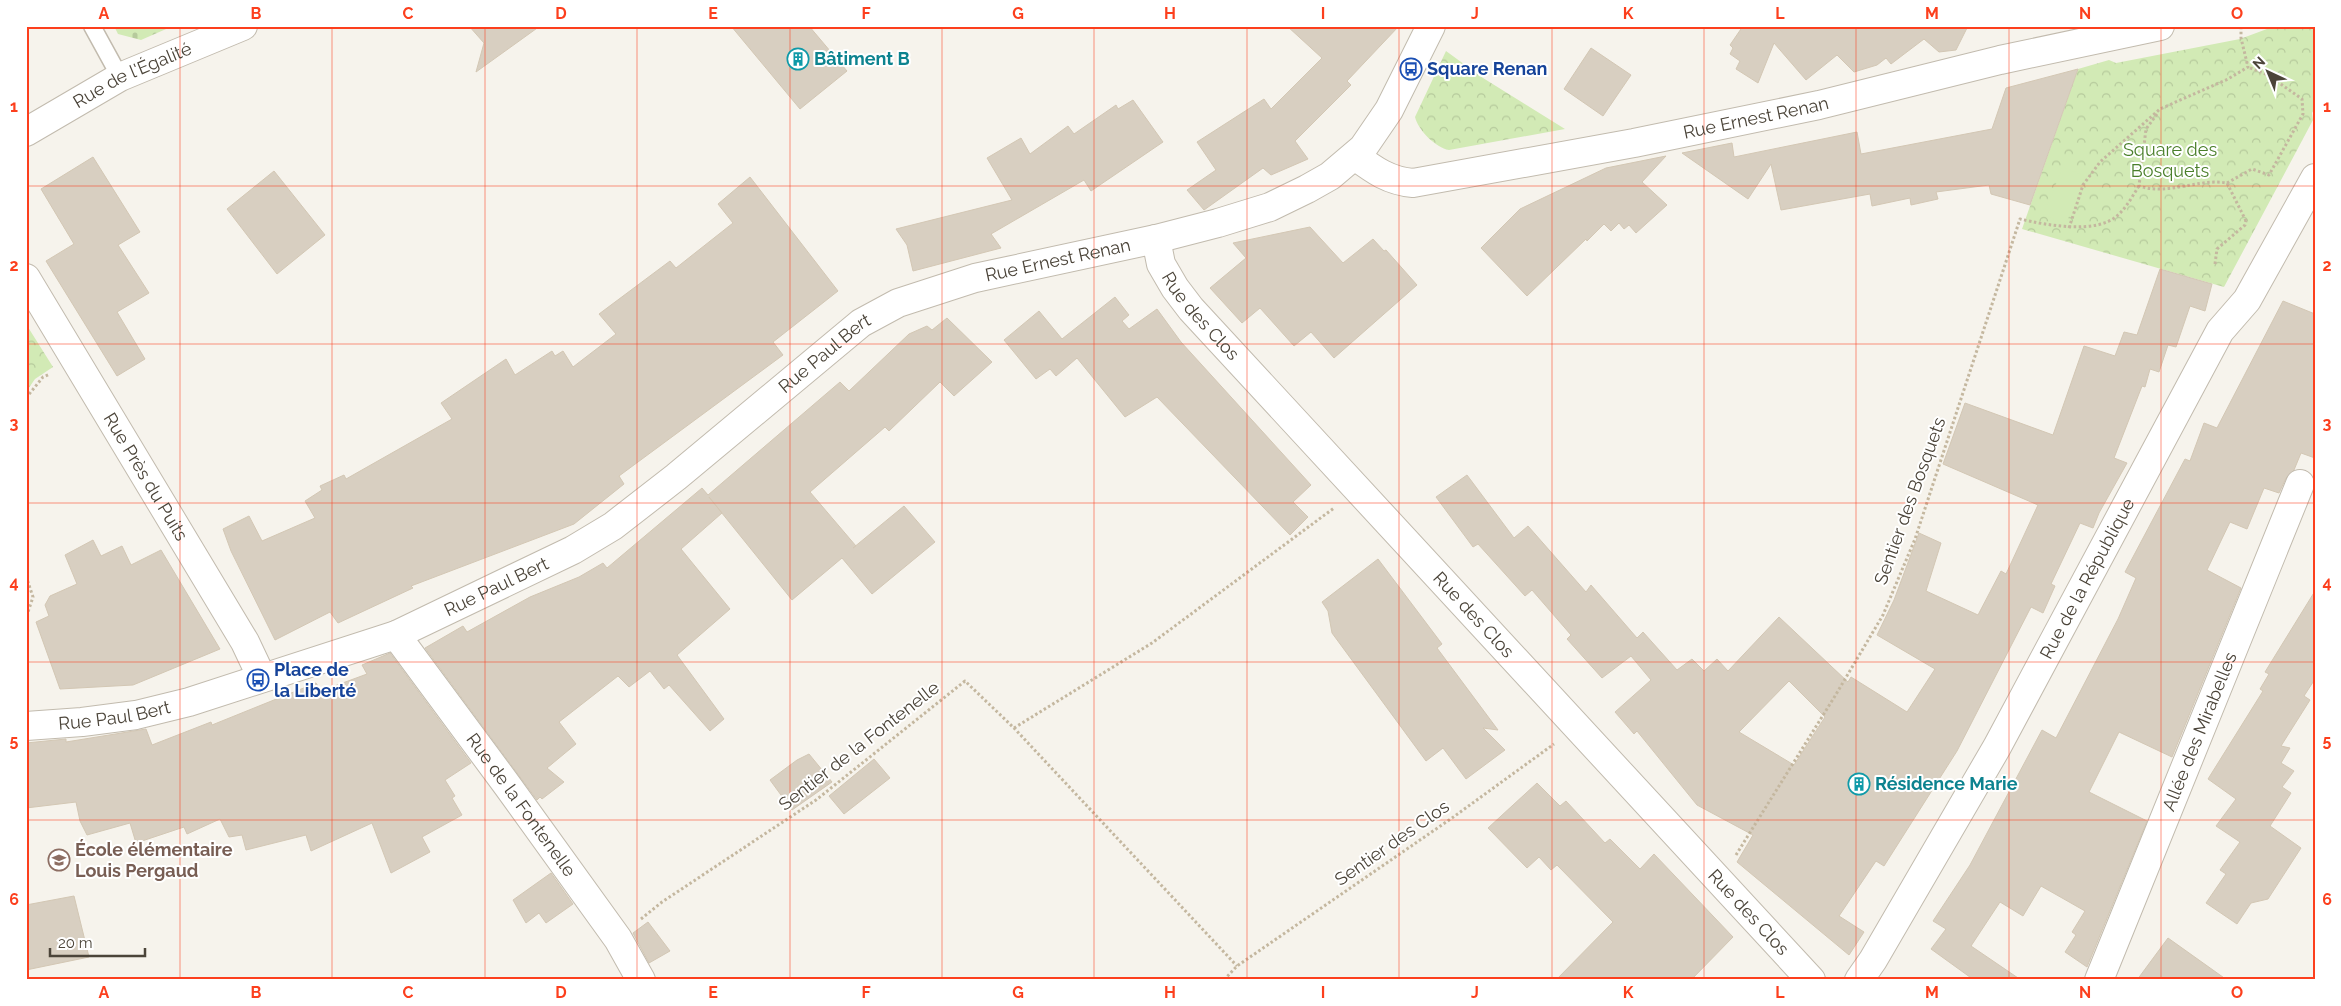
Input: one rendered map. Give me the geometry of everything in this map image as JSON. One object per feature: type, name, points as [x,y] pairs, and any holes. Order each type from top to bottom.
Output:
[{"type":"street","name":"Rue de l'Égalité","points":[[26,132],[120,77],[243,26]]},
{"type":"street","name":"Rue Ernest Renan","points":[[898,303],[975,278],[1156,239],[1218,223],[1270,207],[1307,189],[1330,176],[1355,156],[1390,110],[1431,26]]},
{"type":"street","name":"Rue Ernest Renan","points":[[1355,156],[1385,177],[1400,182],[1413,183],[1634,143],[1819,105],[2000,60],[2160,26]]},
{"type":"street","name":"Rue de la République","points":[[1863,978],[1997,747],[2220,331],[2247,300],[2315,178]]},
{"type":"street","name":"Rue des Clos","points":[[1156,239],[1161,264],[1191,310],[1812,980]]},
{"type":"street","name":"Rue Près du Puits","points":[[26,278],[245,642],[262,678]]},
{"type":"street","name":"Rue Paul Bert","points":[[26,726],[82,722],[136,715],[189,702],[396,636],[573,550],[613,526],[676,477],[861,324],[898,303]]},
{"type":"street","name":"Allée des Mirabelles","points":[[2099,980],[2300,484]]},
{"type":"street","name":"Rue de la Fontenelle","points":[[396,636],[618,939],[641,980]]},
{"type":"lane","points":[[92,26],[120,77]]},
{"type":"path","points":[[2242,26],[2241,38],[2248,67]]},
{"type":"path","points":[[2160,109],[2146,129],[2139,186],[2118,216],[2098,224],[2070,228],[2083,186],[2100,162],[2160,109],[2228,79],[2248,67]]},
{"type":"path","points":[[2139,186],[2150,190],[2215,181],[2228,184],[2252,168],[2269,176],[2303,114],[2302,99],[2268,75],[2248,67]]},
{"type":"path","points":[[2215,264],[2217,249],[2245,226],[2246,221],[2228,184]]},
{"type":"path","name":"Sentier des Bosquets","points":[[1715,877],[1733,858],[1836,696],[1883,615],[1915,539],[2020,219],[2070,228]]},
{"type":"path","points":[[1237,966],[1014,728],[1152,643],[1357,491]]},
{"type":"path","points":[[26,576],[33,598],[26,618]]},
{"type":"path","name":"Sentier de la Fontenelle","points":[[662,902],[816,800],[965,681],[1014,728]]},
{"type":"path","name":"Sentier des Clos","points":[[1224,980],[1237,966],[1452,818],[1577,728]]},
{"type":"green space","points":[[114,26],[173,26],[141,40],[118,34]]},
{"type":"green space","name":"Square des Bosquets","points":[[2275,26],[2315,26],[2315,108],[2312,113],[2313,120],[2224,287],[2022,229],[2078,69],[2109,60],[2116,63],[2240,39]]},
{"type":"green space","points":[[1446,51],[1483,78],[1565,129],[1449,150],[1439,146],[1424,133],[1415,117]]},
{"type":"green space","points":[[2063,167],[2085,176],[2066,224],[2043,215]]},
{"type":"green space","points":[[26,324],[53,367],[35,379],[26,392]]},
{"type":"building","points":[[469,26],[540,26],[476,72],[484,43]]},
{"type":"building","name":"Bâtiment B","points":[[731,26],[809,26],[847,71],[800,109]]},
{"type":"building","points":[[1287,26],[1399,26],[1347,81],[1351,85],[1295,141],[1308,159],[1271,175],[1263,168],[1204,210],[1187,190],[1216,170],[1197,142],[1264,99],[1271,109],[1322,58]]},
{"type":"building","points":[[1743,26],[1968,26],[1956,50],[1939,52],[1924,39],[1891,64],[1886,58],[1877,65],[1854,72],[1837,55],[1806,80],[1774,43],[1758,83],[1736,69],[1740,61],[1730,54],[1733,48],[1730,45]]},
{"type":"building","points":[[1591,48],[1631,75],[1603,116],[1564,89]]},
{"type":"building","points":[[2078,69],[2030,205],[1991,194],[1989,185],[1936,192],[1938,199],[1911,205],[1910,198],[1872,206],[1870,194],[1781,210],[1771,164],[1748,199],[1682,153],[1732,143],[1734,157],[1857,132],[1861,154],[1992,129],[2006,88]]},
{"type":"building","points":[[1133,100],[1163,142],[1091,191],[1084,180],[991,234],[1001,248],[913,271],[907,245],[896,229],[1012,200],[987,158],[1021,138],[1030,154],[1068,126],[1074,134],[1116,105],[1118,109]]},
{"type":"building","points":[[1666,156],[1642,182],[1667,205],[1636,233],[1629,225],[1624,229],[1619,223],[1611,231],[1604,224],[1527,296],[1481,248],[1520,209],[1606,168]]},
{"type":"building","points":[[93,157],[140,232],[118,245],[149,293],[117,312],[145,359],[117,376],[46,261],[74,244],[41,189]]},
{"type":"building","points":[[274,171],[325,235],[277,274],[227,209]]},
{"type":"building","points":[[750,177],[838,291],[773,342],[783,355],[619,476],[624,484],[574,524],[411,586],[413,588],[338,623],[330,612],[275,640],[231,551],[223,529],[249,516],[262,541],[315,518],[305,501],[322,490],[320,486],[344,475],[346,479],[452,419],[441,403],[506,359],[515,375],[552,351],[555,356],[563,351],[573,367],[616,334],[599,314],[670,261],[676,268],[733,223],[718,204]]},
{"type":"building","points":[[1310,227],[1343,263],[1373,239],[1384,251],[1386,250],[1417,285],[1334,358],[1311,332],[1294,346],[1260,308],[1242,323],[1210,288],[1246,258],[1233,243]]},
{"type":"building","points":[[2160,269],[2212,284],[2205,311],[2190,306],[2176,347],[2168,345],[2159,372],[2150,369],[2145,387],[2142,386],[2114,458],[2127,463],[2099,513],[2093,528],[2080,523],[2051,584],[2055,586],[2043,613],[2031,607],[1957,751],[1884,866],[1876,861],[1839,916],[1864,932],[1849,955],[1737,862],[1753,835],[1697,805],[1637,731],[1634,734],[1615,712],[1651,680],[1631,656],[1602,678],[1567,639],[1571,635],[1532,590],[1525,596],[1478,544],[1473,547],[1436,497],[1467,475],[1514,538],[1528,526],[1586,592],[1591,585],[1637,638],[1643,632],[1677,670],[1692,659],[1704,671],[1717,659],[1728,671],[1779,617],[1848,682],[1851,677],[1907,712],[1935,669],[1877,635],[1894,600],[1919,533],[1941,543],[1926,591],[1978,615],[2001,571],[2006,574],[2038,505],[1943,464],[1965,403],[2053,435],[2084,346],[2115,356],[2124,332],[2137,335]],"holes":[[[1789,681],[1825,717],[1794,765],[1739,732]]]},
{"type":"building","points":[[1115,297],[1129,315],[1122,321],[1129,329],[1157,309],[1181,342],[1311,485],[1293,502],[1308,517],[1290,535],[1157,397],[1125,417],[1077,358],[1056,376],[1050,369],[1036,379],[1004,340],[1039,311],[1062,339]]},
{"type":"building","points":[[2283,301],[2315,314],[2315,458],[2301,453],[2294,470],[2286,478],[2279,493],[2264,488],[2247,529],[2230,522],[2207,570],[2241,588],[2172,757],[2119,732],[2089,792],[2147,821],[2087,967],[2065,952],[2076,935],[2072,932],[2085,911],[2041,886],[2023,916],[2000,902],[1971,946],[2021,980],[1974,980],[1931,949],[1946,929],[1933,921],[1970,865],[2042,730],[2056,738],[2118,619],[2136,578],[2125,572],[2185,459],[2190,461],[2204,423],[2217,428]]},
{"type":"building","points":[[947,318],[992,362],[954,396],[940,382],[889,431],[885,427],[810,492],[856,546],[904,506],[935,542],[872,594],[842,558],[792,600],[722,513],[681,549],[730,609],[677,655],[724,719],[710,731],[669,685],[664,689],[650,671],[629,687],[618,676],[559,722],[576,744],[547,768],[564,782],[542,799],[540,797],[537,800],[425,648],[463,626],[467,632],[530,597],[579,577],[603,563],[607,568],[702,488],[708,495],[840,382],[849,391],[909,334],[927,326],[932,330]]},
{"type":"building","points":[[93,540],[101,556],[122,546],[131,565],[161,550],[220,649],[133,685],[60,689],[36,622],[49,616],[45,605],[50,596],[77,584],[65,555]]},
{"type":"building","points":[[1378,559],[1442,644],[1437,648],[1498,730],[1483,728],[1505,750],[1466,779],[1443,748],[1426,761],[1332,633],[1328,611],[1322,602]]},
{"type":"building","points":[[2315,591],[2315,679],[2304,696],[2310,700],[2281,746],[2290,748],[2281,763],[2294,771],[2282,787],[2291,793],[2270,826],[2301,848],[2268,899],[2251,903],[2237,924],[2206,903],[2226,874],[2220,870],[2240,842],[2216,826],[2236,799],[2208,779],[2263,691],[2260,689],[2269,674],[2265,672]]},
{"type":"building","points":[[390,653],[471,763],[445,780],[455,796],[452,798],[462,815],[422,837],[430,852],[391,873],[372,823],[311,851],[306,835],[246,850],[242,835],[229,837],[220,819],[187,834],[184,827],[136,843],[130,823],[87,835],[80,821],[76,802],[26,808],[26,743],[66,739],[66,742],[146,729],[152,745],[211,722],[212,725],[316,683],[321,691],[367,674],[362,665]]},
{"type":"building","points":[[809,754],[832,782],[792,810],[770,780],[797,760]]},
{"type":"building","points":[[874,759],[890,778],[844,814],[829,796]]},
{"type":"building","points":[[1537,783],[1560,806],[1566,801],[1605,843],[1610,839],[1640,869],[1654,854],[1733,937],[1691,980],[1556,980],[1613,922],[1557,865],[1551,870],[1539,857],[1527,868],[1488,828]]},
{"type":"building","points":[[551,873],[573,904],[546,923],[539,913],[526,923],[513,900]]},
{"type":"building","points":[[74,896],[89,957],[26,970],[26,905]]},
{"type":"building","points":[[648,922],[670,951],[649,963],[633,933]]},
{"type":"building","points":[[2168,938],[2227,980],[2137,980]]},
{"type":"place","name":"Bâtiment B","points":[[798,59]]},
{"type":"place","name":"Square Renan","points":[[1411,69]]},
{"type":"place","name":"Place de la Liberté","points":[[258,680]]},
{"type":"place","name":"Résidence Marie","points":[[1859,784]]},
{"type":"place","name":"École élémentaire Louis Pergaud","points":[[59,860]]}]
